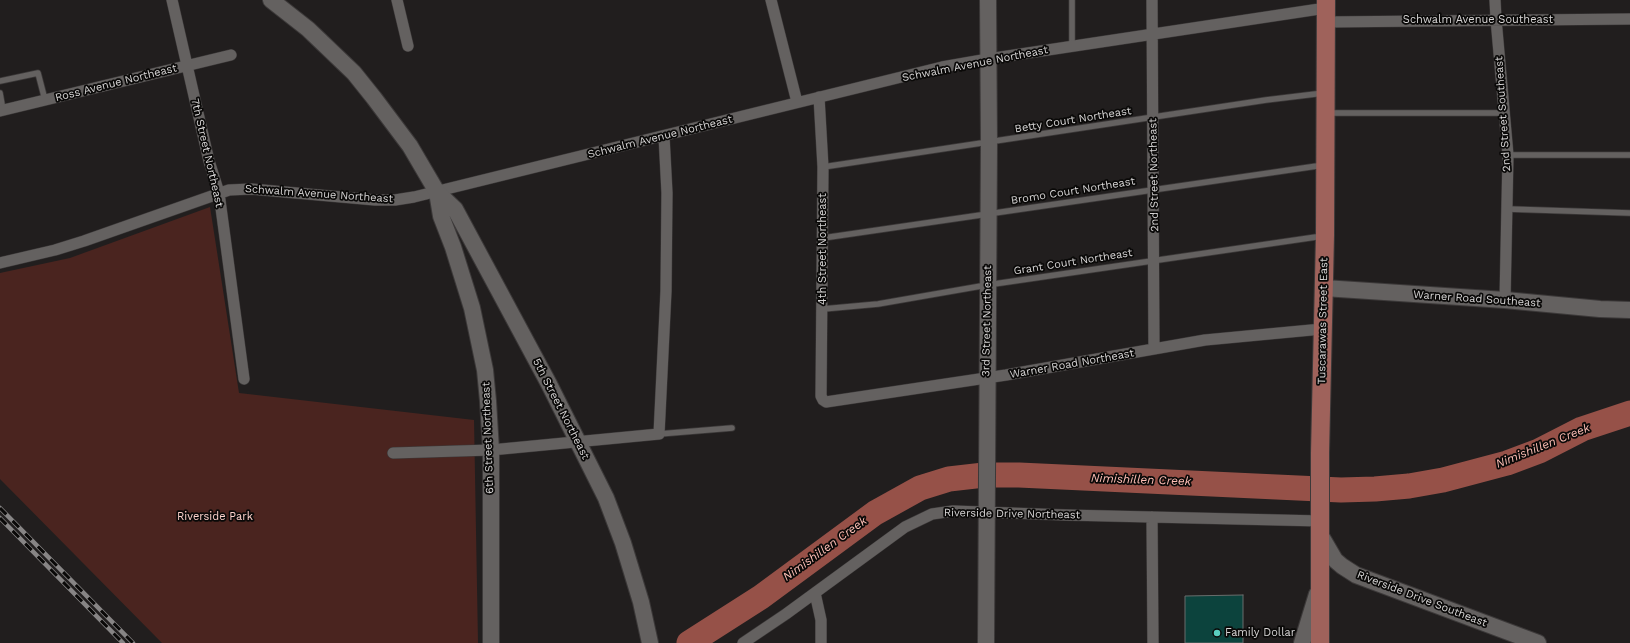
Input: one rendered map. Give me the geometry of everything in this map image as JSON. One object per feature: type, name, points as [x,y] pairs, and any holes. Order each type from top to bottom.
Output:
[{"type":"main road","name":"Tuscarawas Street East","points":[[1320,643],[1320,453],[1326,165],[1326,10]]},
{"type":"street","name":"7th Street Northeast","points":[[172,0],[209,161],[218,193],[244,379]]},
{"type":"street","points":[[271,0],[308,29],[354,73],[410,146],[437,192]]},
{"type":"street","points":[[397,0],[408,46]]},
{"type":"street","points":[[771,0],[797,102]]},
{"type":"street","name":"3rd Street Northeast","points":[[986,643],[986,378],[989,143],[988,0]]},
{"type":"street","name":"2nd Street Northeast","points":[[1152,0],[1155,260],[1154,349]]},
{"type":"street","name":"2nd Street Southeast","points":[[1495,0],[1508,155],[1504,300]]},
{"type":"street","name":"Schwalm Avenue Northeast","points":[[0,263],[69,246],[229,190],[251,188],[375,200],[396,200],[437,192],[942,67],[1152,34],[1326,10]]},
{"type":"street","name":"Schwalm Avenue Southeast","points":[[1326,10],[1496,19],[1630,19]]},
{"type":"street","name":"Ross Avenue Northeast","points":[[2,110],[231,55]]},
{"type":"street","name":"4th Street Northeast","points":[[819,97],[823,167],[823,309],[821,396],[823,400]]},
{"type":"street","points":[[394,453],[491,450],[659,434],[666,291],[667,193],[664,136]]},
{"type":"street","name":"5th Street Northeast","points":[[437,192],[455,209],[549,384],[606,498],[616,522],[649,636]]},
{"type":"street","name":"6th Street Northeast","points":[[437,192],[441,216],[463,278],[479,339],[488,401],[491,450],[491,643]]},
{"type":"street","name":"Warner Road Southeast","points":[[1324,288],[1630,310]]},
{"type":"street","name":"Warner Road Northeast","points":[[823,400],[826,402],[986,378],[1205,340],[1322,329]]},
{"type":"street","name":"Riverside Drive Northeast","points":[[743,643],[815,593],[879,545],[914,522],[932,514],[986,507],[1152,517],[1321,522]]},
{"type":"street","points":[[1152,517],[1153,643]]},
{"type":"street","name":"Riverside Drive Southeast","points":[[1321,522],[1335,560],[1356,575],[1538,643]]},
{"type":"street","points":[[1302,643],[1321,577]]},
{"type":"street","points":[[815,593],[821,620],[822,643]]},
{"type":"lane","points":[[1072,0],[1072,46]]},
{"type":"lane","points":[[0,81],[38,73],[45,100]]},
{"type":"lane","points":[[0,93],[2,110]]},
{"type":"lane","name":"Betty Court Northeast","points":[[823,167],[1266,100],[1326,93]]},
{"type":"lane","points":[[1326,113],[1504,113]]},
{"type":"lane","points":[[1508,155],[1630,155]]},
{"type":"lane","name":"Bromo Court Northeast","points":[[823,238],[1326,165]]},
{"type":"lane","points":[[1507,209],[1630,213]]},
{"type":"lane","name":"Grant Court Northeast","points":[[823,309],[878,304],[987,285],[1325,235]]},
{"type":"lane","points":[[659,434],[732,428]]},
{"type":"green space","name":"Riverside Park","points":[[210,207],[239,393],[474,420],[478,643],[162,643],[0,479],[0,273],[70,258]]},
{"type":"building","points":[[1243,595],[1243,643],[1185,643],[1185,596]]},
{"type":"waterway","name":"Nimishillen Creek","points":[[689,643],[761,597],[875,513],[920,488],[949,479],[984,475],[1019,475],[1341,490],[1409,486],[1443,480],[1507,463],[1539,451],[1582,429],[1630,413]]},
{"type":"railway","points":[[0,508],[133,643]]},
{"type":"railway","points":[[0,518],[123,643]]},
{"type":"place","name":"Family Dollar","points":[[1217,633]]}]
